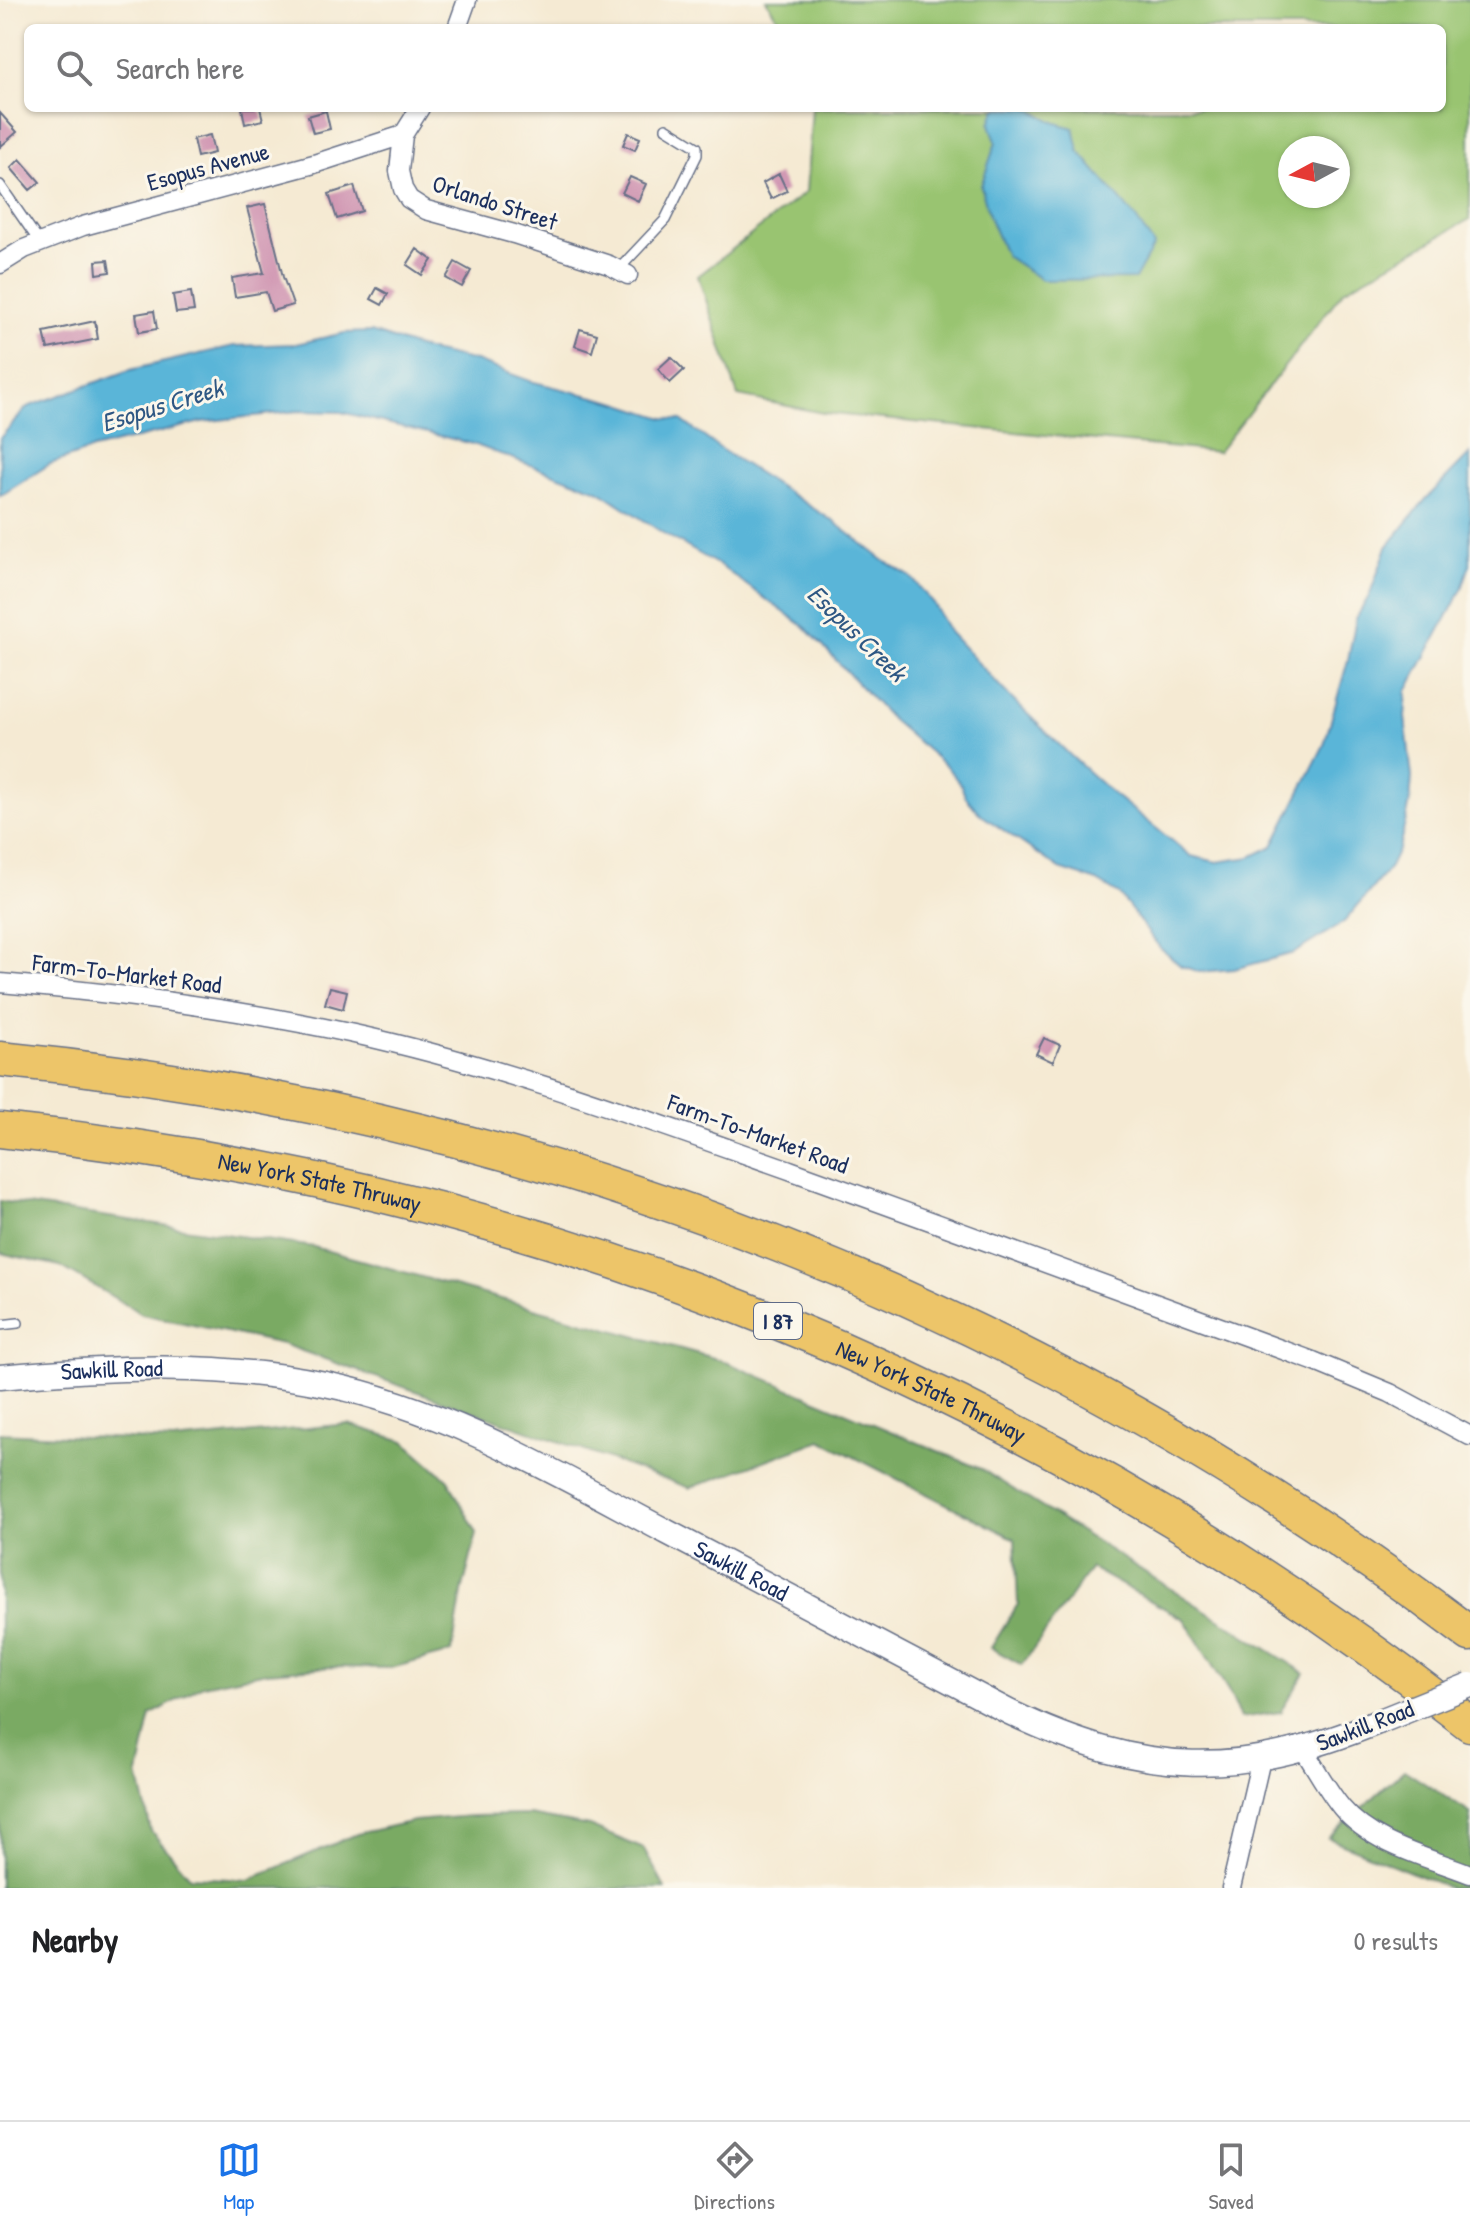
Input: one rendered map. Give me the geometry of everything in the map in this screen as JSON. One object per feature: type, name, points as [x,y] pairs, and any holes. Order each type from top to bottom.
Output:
[{"type":"highway","points":[[0,1059],[176,1080],[356,1114],[534,1160],[765,1238],[933,1310],[1147,1420],[1303,1515],[1470,1634]]},
{"type":"highway","name":"New York State Thruway","points":[[0,1130],[208,1157],[368,1191],[542,1238],[738,1305],[956,1400],[1112,1482],[1264,1575],[1362,1642],[1470,1724]]},
{"type":"street","points":[[458,24],[467,0]]},
{"type":"street","points":[[403,135],[417,112]]},
{"type":"street","name":"Esopus Avenue","points":[[0,264],[40,243],[83,226],[314,164],[403,135]]},
{"type":"street","name":"Orlando Street","points":[[403,135],[399,171],[403,189],[409,199],[426,210],[514,234],[623,272]]},
{"type":"street","name":"Farm-To-Market Road","points":[[0,983],[77,989],[219,1009],[354,1034],[455,1060],[639,1117],[1298,1355],[1390,1393],[1470,1436]]},
{"type":"street","name":"Sawkill Road","points":[[0,1377],[127,1368],[228,1371],[327,1385],[404,1406],[516,1453],[1009,1712],[1071,1740],[1118,1754],[1162,1761],[1211,1763],[1261,1759],[1303,1749],[1470,1685]]},
{"type":"street","points":[[1303,1749],[1342,1808],[1362,1828],[1380,1839],[1470,1874]]},
{"type":"street","points":[[1231,1888],[1261,1759]]},
{"type":"lane","points":[[623,272],[665,220],[697,155],[697,147],[666,128]]},
{"type":"lane","points":[[0,185],[40,243]]},
{"type":"lane","points":[[0,1325],[18,1323]]},
{"type":"green space","points":[[766,0],[1470,0],[1470,219],[1344,290],[1218,452],[823,413],[738,396],[698,276],[806,192],[812,112],[1446,112],[1446,24],[781,24]]},
{"type":"green space","points":[[0,1201],[314,1247],[721,1360],[981,1469],[1305,1673],[1280,1712],[1241,1718],[1229,1692],[1184,1619],[1091,1568],[1022,1665],[991,1648],[1018,1604],[1015,1539],[821,1440],[690,1488],[282,1344],[142,1314],[60,1266],[0,1253]]},
{"type":"green space","points":[[348,1424],[404,1441],[448,1480],[477,1533],[462,1592],[452,1652],[391,1668],[332,1667],[267,1672],[203,1685],[151,1715],[138,1774],[151,1831],[190,1877],[249,1880],[357,1834],[414,1821],[529,1815],[589,1826],[644,1849],[665,1888],[0,1888],[0,1433],[173,1441]]},
{"type":"green space","points":[[1404,1770],[1470,1813],[1470,1888],[1449,1888],[1328,1838]]},
{"type":"water","points":[[994,112],[1035,112],[1074,128],[1079,151],[1135,217],[1154,245],[1135,279],[1042,280],[1006,256],[990,219],[981,186],[996,142],[990,124]]},
{"type":"water","name":"Esopus Creek","points":[[371,332],[427,350],[476,361],[530,381],[681,420],[911,577],[933,603],[949,632],[1071,756],[1191,856],[1217,862],[1251,857],[1273,846],[1324,745],[1348,660],[1356,618],[1369,596],[1387,547],[1426,499],[1470,454],[1470,564],[1462,589],[1407,691],[1405,717],[1412,777],[1410,802],[1399,848],[1390,867],[1344,922],[1294,953],[1234,969],[1200,972],[1181,966],[1161,949],[1119,894],[1097,881],[1060,869],[980,814],[946,766],[892,720],[806,628],[719,565],[598,490],[473,444],[341,412],[298,411],[201,422],[93,449],[50,464],[0,496],[0,438],[27,407],[130,370],[234,346],[296,344],[344,333]]},
{"type":"building","points":[[243,112],[261,112],[263,120],[245,124]]},
{"type":"building","points":[[326,112],[330,129],[313,133],[308,116]]},
{"type":"building","points":[[0,113],[17,132],[0,147]]},
{"type":"building","points":[[628,133],[640,138],[635,150],[623,145]]},
{"type":"building","points":[[210,135],[214,153],[197,157],[193,139]]},
{"type":"building","points":[[20,159],[40,182],[30,190],[11,168]]},
{"type":"building","points":[[779,174],[787,191],[771,199],[763,183]]},
{"type":"building","points":[[630,177],[646,184],[638,201],[622,193]]},
{"type":"building","points":[[354,186],[362,211],[337,219],[329,194]]},
{"type":"building","points":[[265,204],[293,305],[272,311],[266,292],[235,297],[232,278],[264,273],[247,208]]},
{"type":"building","points":[[417,249],[432,260],[422,275],[407,265]]},
{"type":"building","points":[[108,260],[110,272],[97,274],[96,261]]},
{"type":"building","points":[[455,262],[471,271],[462,287],[446,278]]},
{"type":"building","points":[[377,288],[388,294],[382,305],[371,299]]},
{"type":"building","points":[[191,292],[194,311],[176,313],[173,295]]},
{"type":"building","points":[[154,311],[157,329],[139,332],[136,314]]},
{"type":"building","points":[[95,321],[98,339],[48,349],[44,332]]},
{"type":"building","points":[[580,329],[597,334],[592,352],[575,346]]},
{"type":"building","points":[[671,357],[684,370],[670,383],[658,369]]},
{"type":"building","points":[[330,987],[347,991],[343,1009],[325,1004]]},
{"type":"building","points":[[1044,1038],[1060,1045],[1053,1062],[1036,1054]]}]
